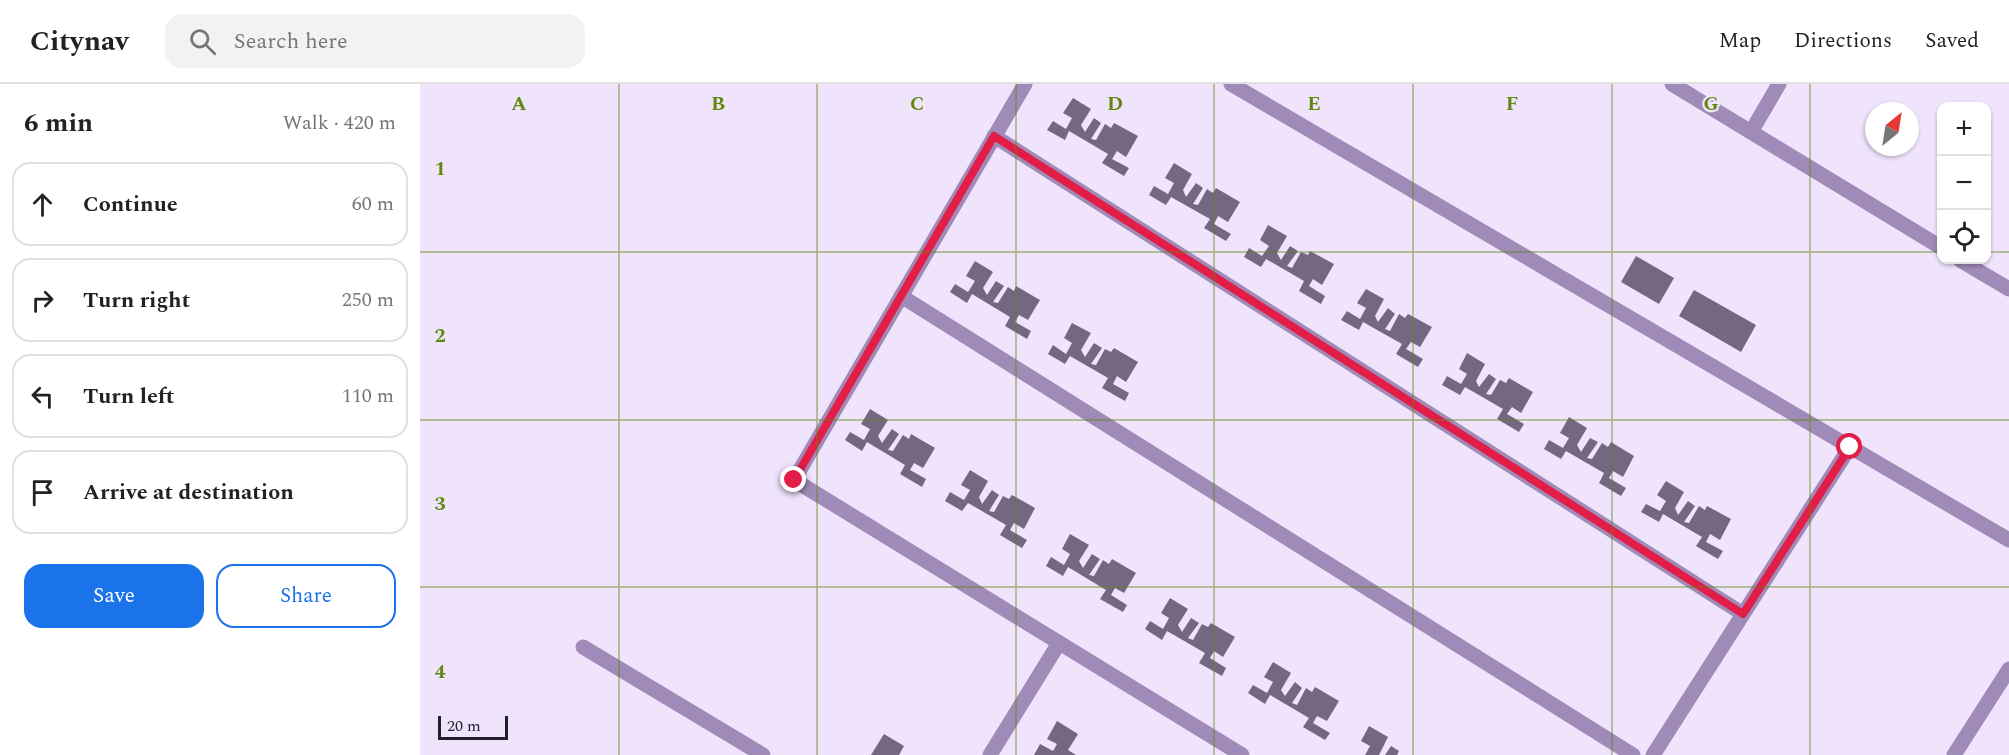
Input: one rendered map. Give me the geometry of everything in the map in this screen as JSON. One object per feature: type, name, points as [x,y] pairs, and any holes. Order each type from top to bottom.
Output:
[{"type":"street","points":[[1024,84],[794,480],[1242,755]]},
{"type":"street","points":[[1231,84],[2009,540]]},
{"type":"street","points":[[1672,84],[1937,246]]},
{"type":"street","points":[[1751,132],[1779,84]]},
{"type":"street","points":[[994,136],[1743,614]]},
{"type":"street","points":[[1967,264],[2009,289]]},
{"type":"street","points":[[901,296],[1633,755]]},
{"type":"street","points":[[1653,755],[1850,447]]},
{"type":"street","points":[[990,755],[1059,643]]},
{"type":"street","points":[[583,646],[763,755]]},
{"type":"street","points":[[1954,755],[2009,669]]},
{"type":"building","points":[[1073,98],[1091,109],[1081,125],[1085,132],[1094,118],[1101,123],[1091,139],[1096,140],[1105,124],[1111,128],[1114,123],[1138,136],[1126,157],[1117,151],[1112,159],[1129,168],[1124,176],[1102,163],[1108,154],[1069,131],[1065,140],[1047,130],[1053,121],[1066,129],[1072,118],[1063,113]]},
{"type":"building","points":[[1174,163],[1192,174],[1183,190],[1186,197],[1196,183],[1203,188],[1193,204],[1198,205],[1207,189],[1213,193],[1216,188],[1240,202],[1228,222],[1218,216],[1214,224],[1231,234],[1226,241],[1204,228],[1210,219],[1171,197],[1166,205],[1149,195],[1154,186],[1168,194],[1174,183],[1165,178]]},
{"type":"building","points":[[1268,225],[1287,236],[1277,253],[1281,260],[1290,246],[1298,251],[1287,266],[1292,268],[1301,252],[1308,255],[1310,251],[1334,264],[1322,285],[1313,279],[1309,286],[1325,296],[1321,304],[1299,291],[1304,281],[1266,259],[1261,267],[1244,257],[1249,248],[1262,256],[1269,246],[1260,240]]},
{"type":"building","points":[[1636,256],[1674,278],[1659,304],[1621,282]]},
{"type":"building","points":[[975,261],[993,272],[983,288],[987,295],[996,281],[1004,286],[993,302],[998,303],[1008,287],[1014,291],[1016,286],[1040,300],[1028,320],[1019,315],[1015,322],[1031,331],[1027,339],[1005,326],[1010,317],[972,294],[967,303],[950,292],[955,284],[968,292],[975,281],[966,276]]},
{"type":"building","points":[[1366,289],[1384,299],[1375,316],[1378,322],[1388,308],[1395,314],[1385,329],[1390,331],[1399,314],[1405,318],[1408,314],[1432,327],[1420,347],[1411,342],[1406,349],[1423,359],[1418,367],[1396,354],[1402,344],[1363,322],[1359,330],[1341,320],[1347,311],[1360,319],[1366,308],[1357,303]]},
{"type":"building","points":[[1694,290],[1756,325],[1741,352],[1679,316]]},
{"type":"building","points":[[1072,323],[1091,333],[1081,350],[1085,357],[1094,343],[1102,348],[1091,364],[1096,365],[1105,349],[1111,352],[1114,348],[1138,362],[1126,382],[1117,376],[1113,384],[1129,393],[1125,401],[1102,388],[1108,378],[1070,356],[1065,364],[1048,354],[1053,345],[1066,354],[1072,343],[1064,338]]},
{"type":"building","points":[[1467,353],[1485,364],[1476,381],[1479,387],[1489,374],[1496,379],[1486,394],[1491,395],[1500,380],[1506,383],[1509,378],[1533,392],[1521,413],[1512,407],[1507,414],[1524,424],[1519,432],[1497,419],[1503,409],[1465,387],[1460,395],[1442,385],[1447,376],[1461,384],[1467,374],[1459,369]]},
{"type":"building","points":[[870,409],[888,420],[878,436],[882,443],[892,429],[899,434],[888,450],[893,451],[903,435],[909,439],[911,434],[935,448],[923,468],[914,463],[910,470],[926,479],[922,487],[900,474],[905,465],[867,442],[862,451],[845,440],[850,432],[864,440],[870,429],[861,424]]},
{"type":"building","points":[[1569,417],[1587,428],[1577,445],[1581,452],[1590,438],[1598,442],[1587,458],[1592,459],[1602,443],[1608,447],[1611,442],[1634,456],[1623,477],[1613,471],[1609,478],[1626,488],[1621,496],[1599,483],[1604,473],[1566,451],[1561,459],[1544,449],[1549,440],[1563,448],[1569,438],[1560,433]]},
{"type":"building","points":[[970,470],[988,481],[979,497],[982,504],[992,490],[999,495],[989,511],[994,512],[1003,496],[1009,499],[1012,495],[1035,508],[1024,529],[1014,523],[1010,530],[1027,540],[1022,548],[1000,535],[1006,525],[968,503],[962,511],[945,501],[950,492],[964,500],[970,490],[961,485]]},
{"type":"building","points":[[1666,481],[1684,492],[1675,508],[1678,515],[1688,501],[1695,506],[1684,522],[1689,523],[1699,506],[1705,510],[1707,506],[1731,519],[1720,540],[1710,534],[1706,542],[1723,551],[1718,559],[1696,546],[1702,537],[1663,514],[1659,522],[1641,512],[1646,504],[1660,511],[1666,501],[1657,495]]},
{"type":"building","points":[[1070,534],[1089,545],[1079,561],[1083,568],[1092,554],[1100,559],[1089,575],[1094,576],[1103,560],[1109,564],[1112,559],[1136,573],[1124,593],[1115,588],[1111,595],[1127,605],[1123,612],[1100,599],[1106,590],[1068,567],[1063,576],[1046,566],[1051,557],[1064,565],[1070,554],[1062,549]]},
{"type":"building","points":[[1170,598],[1188,609],[1178,625],[1182,632],[1191,618],[1199,623],[1188,638],[1193,640],[1202,624],[1208,627],[1211,623],[1235,637],[1223,657],[1214,651],[1210,658],[1226,668],[1222,676],[1199,663],[1205,653],[1167,631],[1162,640],[1145,629],[1150,621],[1163,629],[1169,618],[1161,613]]},
{"type":"building","points":[[1273,662],[1291,673],[1281,690],[1285,696],[1295,682],[1302,688],[1292,703],[1297,705],[1306,688],[1312,692],[1315,687],[1339,701],[1327,721],[1317,716],[1313,723],[1330,733],[1325,740],[1303,727],[1309,718],[1270,695],[1265,704],[1248,693],[1253,685],[1267,693],[1273,682],[1264,677]]},
{"type":"building","points":[[1057,721],[1078,734],[1068,750],[1076,755],[1034,755],[1040,744],[1053,751],[1057,744],[1047,739]]},
{"type":"building","points":[[1369,726],[1388,737],[1379,755],[1365,755],[1370,746],[1361,741]]},
{"type":"building","points":[[884,734],[904,746],[899,755],[871,755]]},
{"type":"building","points":[[1391,746],[1399,751],[1397,755],[1385,755]]},
{"type":"route","points":[[794,480],[994,136],[1743,614],[1850,447]]}]
